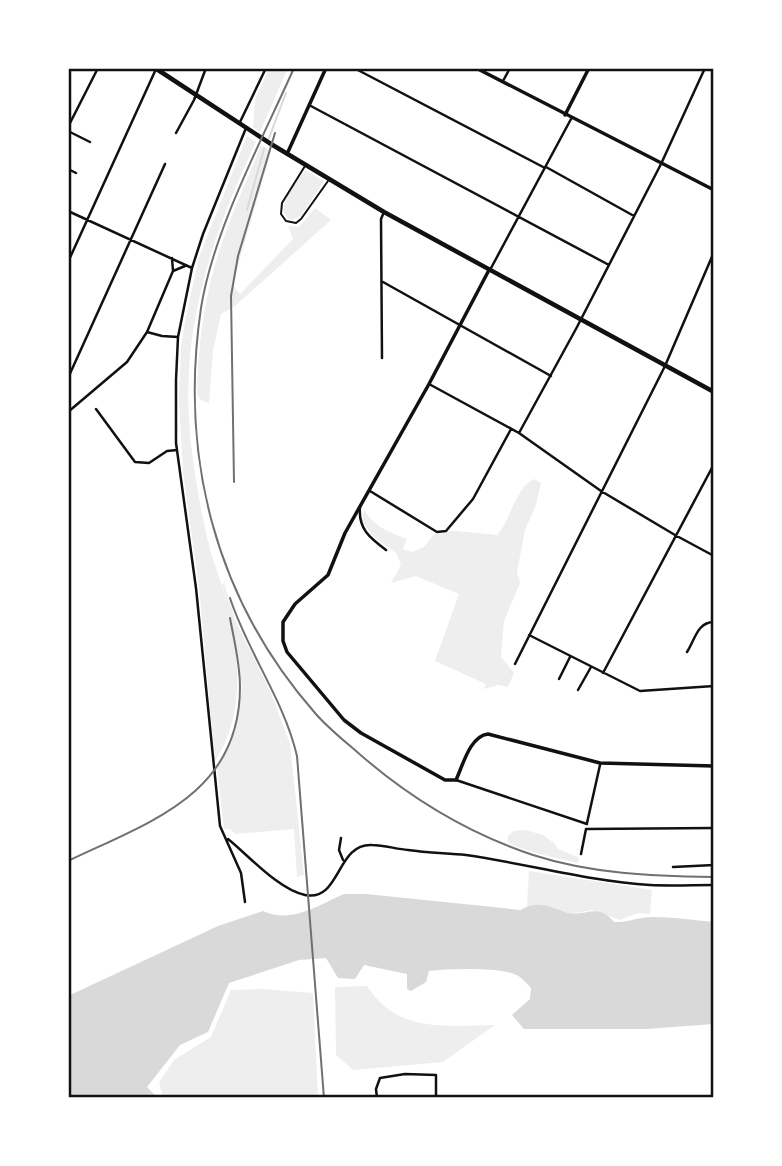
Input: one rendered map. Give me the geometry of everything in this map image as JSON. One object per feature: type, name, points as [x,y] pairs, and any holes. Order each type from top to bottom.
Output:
[{"type":"main road","points":[[159,70],[287,154],[384,212],[714,392]]},
{"type":"street","points":[[90,142],[68,129],[98,68]]},
{"type":"street","points":[[176,133],[206,68]]},
{"type":"street","points":[[239,123],[266,68]]},
{"type":"street","points":[[287,154],[326,68]]},
{"type":"street","points":[[354,68],[634,216]]},
{"type":"street","points":[[475,68],[714,190]]},
{"type":"street","points":[[502,82],[510,68]]},
{"type":"street","points":[[565,116],[589,68]]},
{"type":"street","points":[[519,433],[661,164],[705,68]]},
{"type":"street","points":[[68,262],[159,70]]},
{"type":"street","points":[[310,105],[609,265]]},
{"type":"street","points":[[571,119],[429,384],[345,533],[328,575],[288,613],[283,622],[283,641],[287,652],[310,682],[344,720],[361,733],[437,777],[456,780],[586,827],[714,828]]},
{"type":"street","points":[[245,902],[241,873],[220,826],[196,588],[177,450],[176,380],[178,337],[192,268],[246,128]]},
{"type":"street","points":[[68,378],[165,164]]},
{"type":"street","points":[[68,169],[76,173]]},
{"type":"street","points":[[68,211],[192,268]]},
{"type":"street","points":[[382,358],[381,219],[384,212]]},
{"type":"street","points":[[515,664],[665,366],[714,252]]},
{"type":"street","points":[[68,412],[127,362],[147,332],[173,271],[172,258]]},
{"type":"street","points":[[173,271],[186,266]]},
{"type":"street","points":[[383,282],[551,376]]},
{"type":"street","points":[[147,332],[178,337]]},
{"type":"street","points":[[429,384],[519,433],[601,491],[714,556]]},
{"type":"street","points":[[96,409],[135,461],[149,463],[164,453],[177,450]]},
{"type":"street","points":[[369,491],[438,532],[446,531],[473,499],[511,429]]},
{"type":"street","points":[[603,673],[714,464]]},
{"type":"street","points":[[360,508],[359,519],[364,530],[386,550]]},
{"type":"street","points":[[687,652],[701,626],[714,622]]},
{"type":"street","points":[[530,635],[641,691],[714,686]]},
{"type":"street","points":[[559,679],[570,657]]},
{"type":"street","points":[[578,690],[591,667]]},
{"type":"street","points":[[456,780],[474,741],[481,735],[497,735],[600,763],[714,765]]},
{"type":"street","points":[[581,853],[600,763]]},
{"type":"street","points":[[225,837],[282,884],[305,895],[322,892],[329,887],[343,860],[368,844],[464,855],[590,878],[650,885],[714,885]]},
{"type":"street","points":[[341,838],[339,850],[343,860]]},
{"type":"street","points":[[673,867],[714,865]]},
{"type":"street","points":[[377,1098],[376,1089],[380,1078],[405,1074],[436,1075],[436,1098]]},
{"type":"lane","points":[[305,165],[282,203],[281,214],[286,221],[296,223],[301,219],[329,179]]},
{"type":"shaded area","points":[[269,68],[288,68],[260,132],[253,127],[255,100]]},
{"type":"shaded area","points":[[247,136],[256,142],[227,208],[205,275],[191,345],[188,381],[190,432],[196,480],[209,547],[232,628],[237,674],[233,719],[226,741],[215,761],[199,587],[183,473],[179,399],[181,348],[199,257]]},
{"type":"shaded area","points":[[261,145],[271,151],[233,286],[240,294],[293,239],[288,226],[299,227],[315,208],[331,220],[235,306],[221,314],[213,351],[209,403],[200,400],[197,393],[207,296],[225,235]]},
{"type":"shaded area","points":[[305,170],[324,181],[301,216],[292,220],[286,216],[285,204]]},
{"type":"shaded area","points":[[534,479],[541,483],[536,505],[525,530],[517,572],[520,583],[504,621],[501,657],[514,673],[508,687],[498,685],[484,689],[486,684],[435,661],[459,594],[416,576],[391,583],[401,565],[397,554],[373,536],[362,521],[364,509],[377,525],[407,539],[403,549],[412,552],[424,547],[434,534],[453,531],[497,535],[522,489]]},
{"type":"shaded area","points":[[224,583],[235,620],[271,693],[290,744],[304,875],[297,877],[294,829],[235,834],[230,829],[224,829],[217,768],[236,728],[242,687],[238,655],[222,584]]},
{"type":"shaded area","points":[[526,830],[543,835],[558,849],[578,857],[579,861],[577,863],[540,854],[508,842],[508,836],[514,831]]},
{"type":"shaded area","points":[[529,871],[652,890],[650,914],[638,913],[620,920],[592,910],[571,914],[541,905],[527,906]]},
{"type":"shaded area","points":[[344,894],[521,910],[539,905],[574,914],[597,911],[614,922],[652,917],[714,922],[714,1024],[646,1029],[524,1029],[512,1015],[530,999],[531,988],[514,974],[484,969],[429,971],[426,982],[411,991],[407,989],[407,974],[364,965],[355,979],[338,978],[326,958],[299,960],[229,983],[208,1032],[180,1045],[147,1087],[156,1096],[163,1098],[68,1098],[68,996],[218,926],[263,911],[284,915],[305,912]]},
{"type":"shaded area","points":[[367,986],[379,1001],[393,1012],[424,1024],[495,1025],[443,1062],[353,1070],[336,1055],[335,987]]},
{"type":"shaded area","points":[[262,989],[313,993],[318,1098],[163,1098],[159,1082],[174,1060],[211,1037],[231,990]]},
{"type":"waterway","points":[[269,138],[286,93]]},
{"type":"waterway","points":[[247,210],[264,149]]},
{"type":"railway","points":[[294,68],[240,186],[216,248],[201,308],[195,363],[195,418],[201,471],[212,523],[229,574],[252,622],[280,669],[324,723],[396,784],[462,825],[533,855],[577,866],[645,875],[714,877]]},
{"type":"railway","points":[[234,482],[231,296],[238,256],[275,133]]},
{"type":"railway","points":[[230,598],[246,638],[284,715],[297,756],[324,1098]]},
{"type":"railway","points":[[68,861],[129,833],[184,800],[207,779],[225,754],[236,724],[240,687],[230,618]]}]
